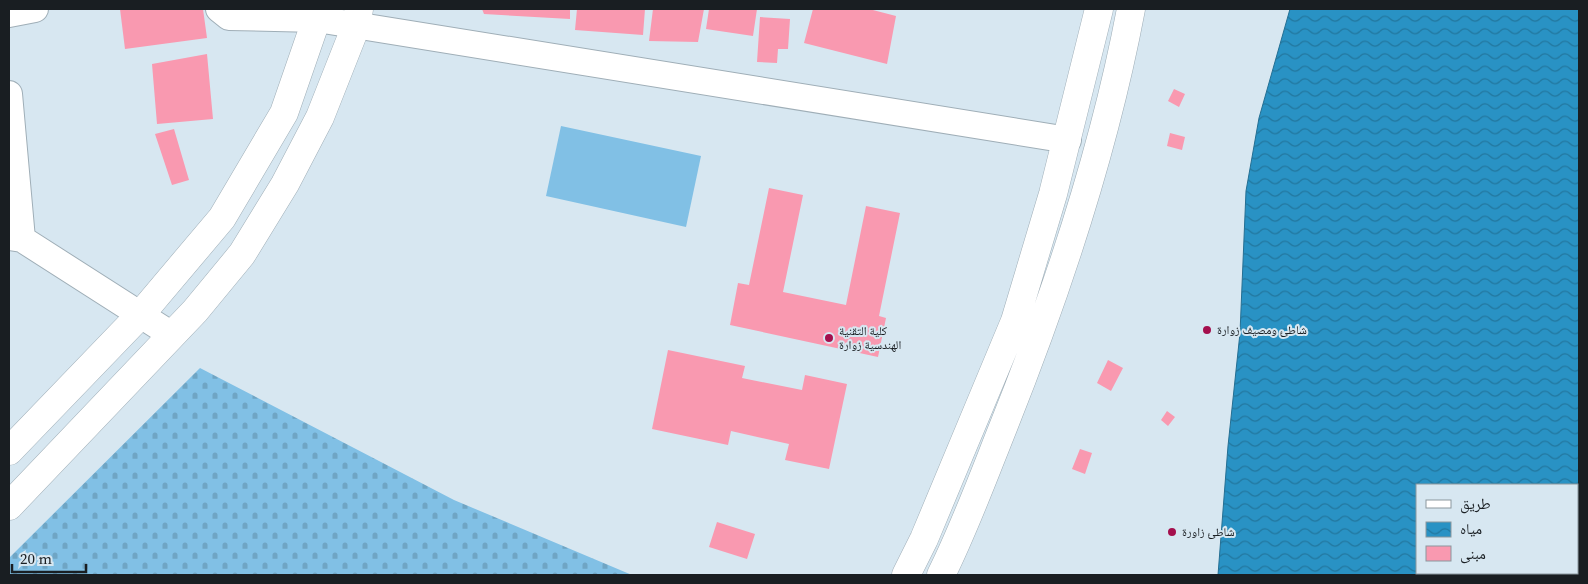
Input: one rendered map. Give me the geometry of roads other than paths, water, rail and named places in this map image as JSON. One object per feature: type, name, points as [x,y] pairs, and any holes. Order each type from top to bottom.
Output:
[{"type":"street","points":[[9,14],[35,9]]},
{"type":"street","points":[[219,9],[229,17],[319,14],[357,17],[1068,140]]},
{"type":"street","points":[[906,575],[924,539],[1015,321],[1068,140],[1099,9]]},
{"type":"street","points":[[941,575],[972,506],[1043,328],[1089,185],[1121,61],[1131,9]]},
{"type":"street","points":[[9,451],[141,314],[222,218],[284,113],[319,14]]},
{"type":"street","points":[[9,506],[195,311],[242,254],[284,184],[320,117],[357,17]]},
{"type":"street","points":[[9,94],[15,238],[141,314],[172,335]]},
{"type":"water","points":[[1290,9],[1579,9],[1579,575],[1218,575],[1228,446],[1240,333],[1246,191],[1259,118]]},
{"type":"place","name":"شاطئ ومصيف زوارة","points":[[1207,330]]},
{"type":"place","name":"كلية التقنية الهندسية زوارة","points":[[829,338]]},
{"type":"place","name":"شاطئ زاورة","points":[[1172,532]]}]
